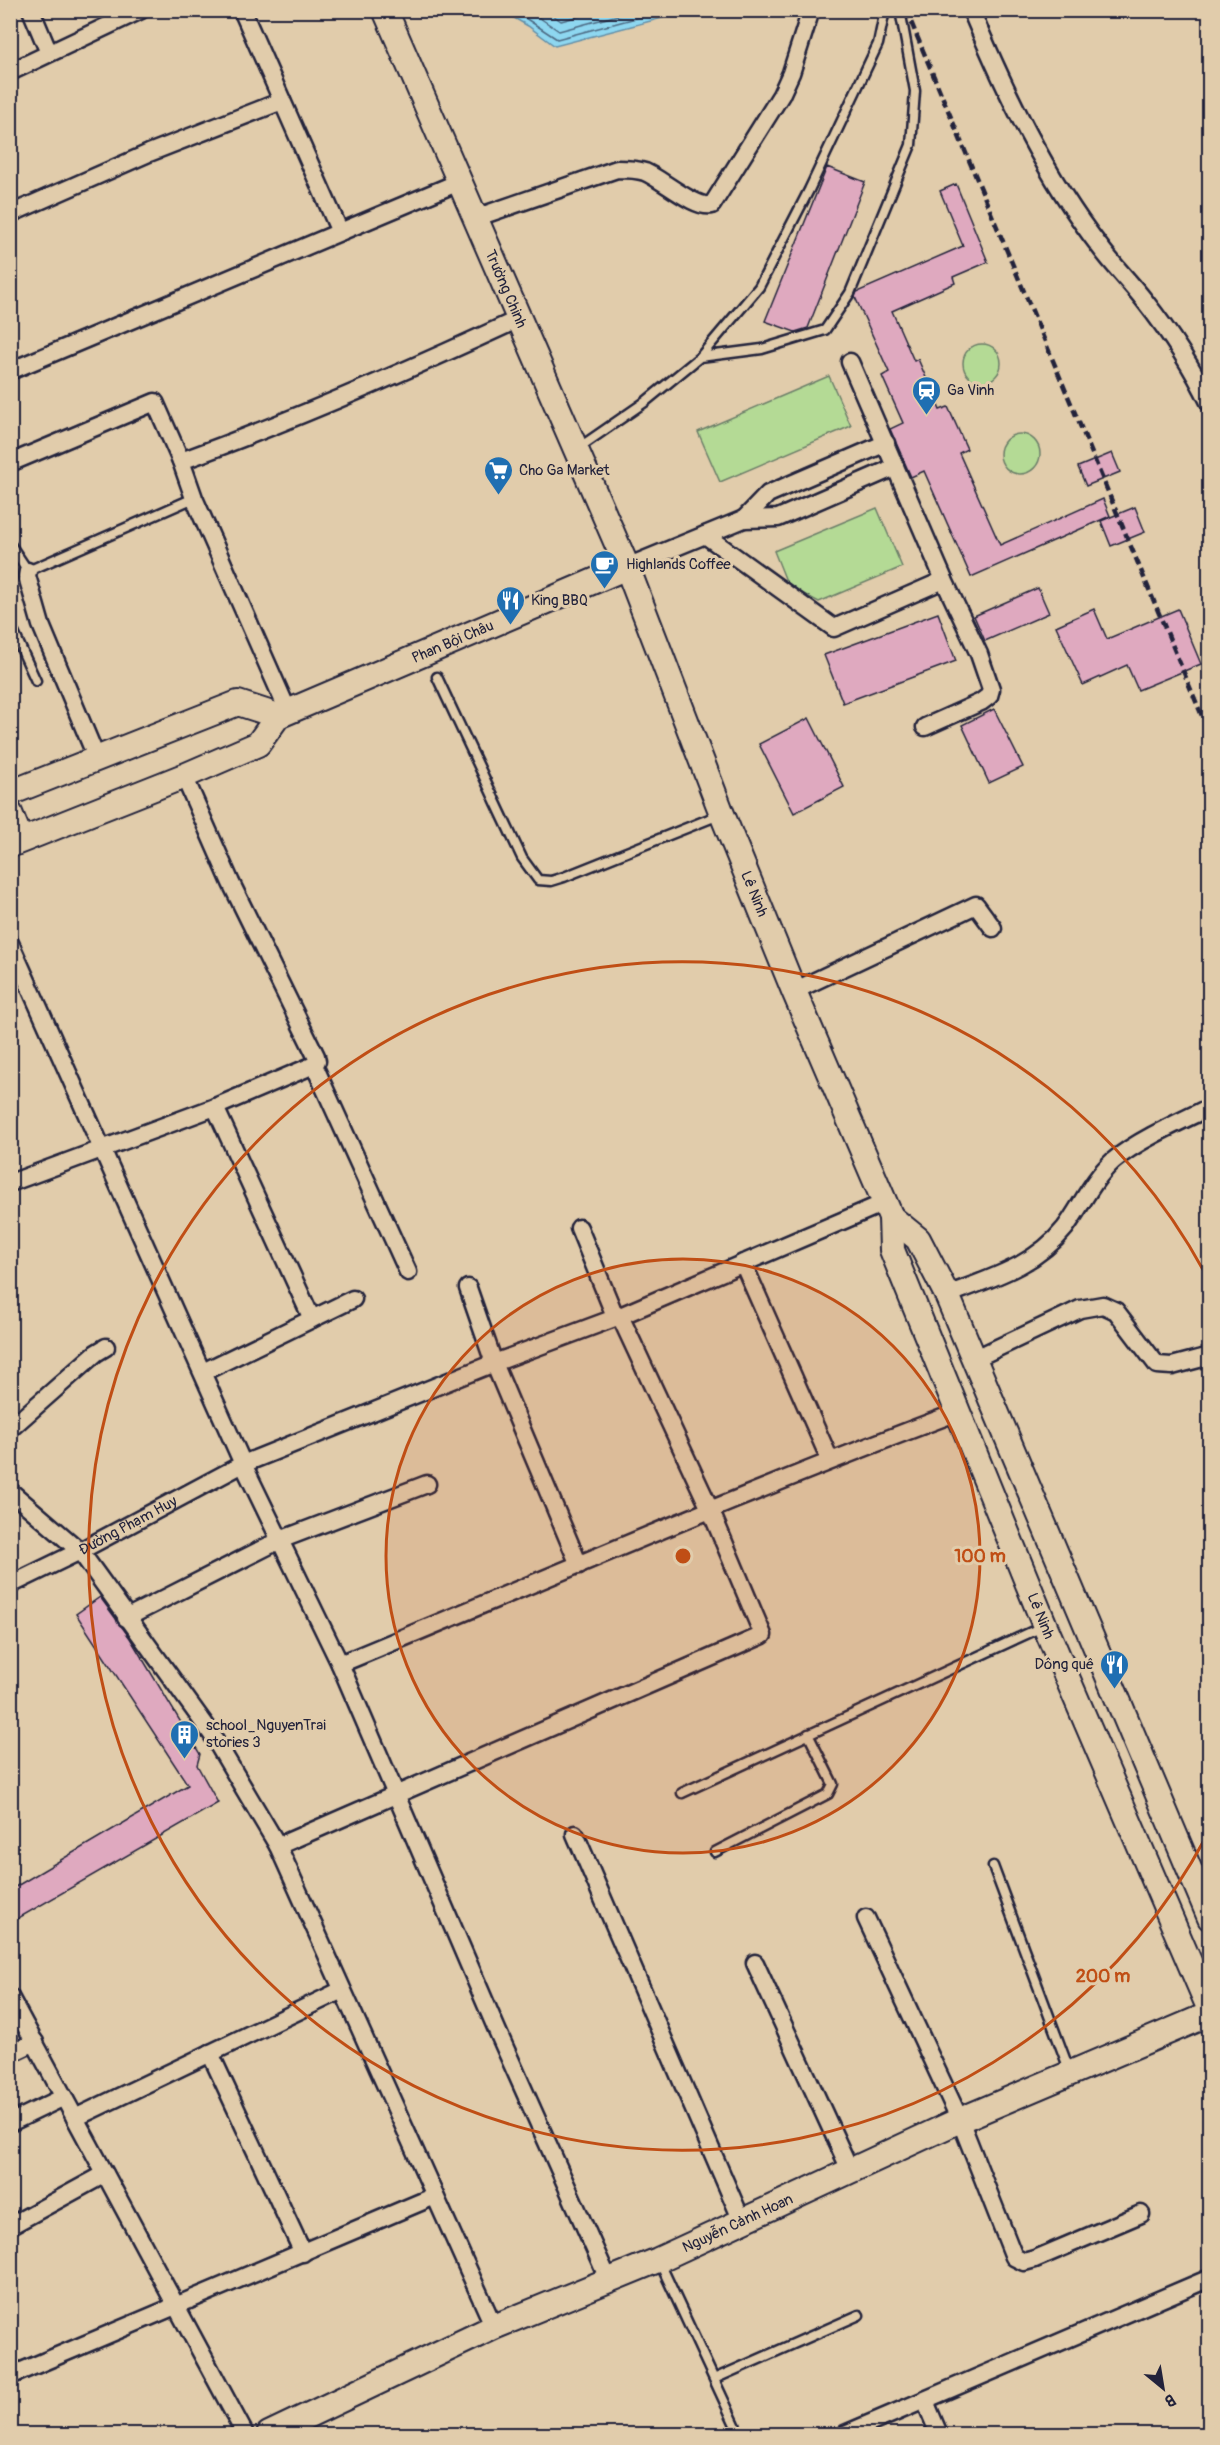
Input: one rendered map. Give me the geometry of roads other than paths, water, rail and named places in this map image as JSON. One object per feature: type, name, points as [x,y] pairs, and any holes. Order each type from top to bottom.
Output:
[{"type":"street","points":[[31,10],[50,53]]},
{"type":"street","points":[[10,72],[141,10]]},
{"type":"street","points":[[242,10],[340,232]]},
{"type":"street","name":"Trường Chinh","points":[[385,10],[521,318],[627,567]]},
{"type":"street","points":[[475,218],[617,170],[632,169],[646,172],[701,204],[712,205],[782,95],[811,10]]},
{"type":"street","points":[[970,10],[1010,100],[1071,207],[1100,248],[1144,300],[1185,356],[1203,373],[1209,404]]},
{"type":"street","points":[[10,214],[149,153],[282,101]]},
{"type":"street","points":[[10,371],[459,182]]},
{"type":"street","points":[[181,461],[355,393],[521,318]]},
{"type":"street","points":[[850,362],[944,580],[979,654],[991,689],[989,696],[981,702],[925,727]]},
{"type":"street","points":[[10,463],[155,402],[283,714]]},
{"type":"street","points":[[744,519],[768,494],[886,443]]},
{"type":"street","points":[[627,567],[744,519],[778,518],[895,467]]},
{"type":"street","points":[[705,535],[834,628],[944,580]]},
{"type":"street","name":"Phan Bội Châu","points":[[283,714],[627,567]]},
{"type":"street","name":"Lê Ninh","points":[[627,567],[722,814],[887,1210],[892,1250],[1045,1626],[1209,2012]]},
{"type":"street","points":[[28,571],[27,576],[42,625],[97,759]]},
{"type":"street","points":[[10,793],[238,703],[283,714]]},
{"type":"street","points":[[10,813],[16,842],[184,776],[258,744],[283,714]]},
{"type":"street","points":[[10,1183],[215,1107],[314,1065],[317,1061],[231,883],[184,776]]},
{"type":"street","points":[[794,991],[976,905],[993,928]]},
{"type":"street","points":[[10,942],[243,1464],[340,1664],[609,2281]]},
{"type":"street","points":[[314,1065],[408,1272]]},
{"type":"street","points":[[215,1107],[312,1319]]},
{"type":"street","points":[[947,1295],[1013,1270],[1035,1257],[1053,1242],[1114,1160],[1174,1124],[1209,1107]]},
{"type":"street","name":"Lê Ninh","points":[[887,1210],[918,1239],[947,1295],[1209,1918]]},
{"type":"street","name":"Đường Phạm Huy","points":[[10,1585],[80,1551],[243,1464],[495,1363],[620,1316],[743,1263],[887,1210]]},
{"type":"street","points":[[278,1846],[763,1635],[710,1509],[620,1316],[613,1311],[579,1228]]},
{"type":"street","points":[[743,1263],[830,1460]]},
{"type":"street","points":[[468,1288],[495,1363],[579,1565]]},
{"type":"street","points":[[203,1372],[353,1299]]},
{"type":"street","points":[[974,1359],[1080,1309],[1103,1305],[1116,1311],[1129,1325],[1157,1365],[1172,1366],[1209,1356]]},
{"type":"street","points":[[10,1429],[96,1353],[106,1347]]},
{"type":"street","points":[[340,1664],[830,1460],[958,1412]]},
{"type":"street","points":[[126,1618],[280,1540],[427,1484]]},
{"type":"street","points":[[10,1491],[80,1551],[126,1618],[211,1733],[278,1846],[494,2327]]},
{"type":"street","points":[[1045,1626],[1080,1612]]},
{"type":"street","points":[[575,1834],[742,2221]]},
{"type":"street","points":[[866,1918],[960,2120],[1014,2257],[1024,2262],[1035,2259],[1141,2214]]},
{"type":"street","points":[[754,1963],[851,2172]]},
{"type":"street","points":[[75,2118],[342,1990]]},
{"type":"street","points":[[10,1997],[245,2434]]},
{"type":"street","name":"Nguyễn Cảnh Hoan","points":[[269,2434],[305,2427],[494,2327],[658,2260],[960,2120],[1209,2012]]},
{"type":"street","points":[[10,2054],[35,2042]]},
{"type":"street","points":[[210,2053],[303,2253]]},
{"type":"street","points":[[10,2123],[64,2097]]},
{"type":"street","points":[[10,2226],[105,2174]]},
{"type":"street","points":[[10,2376],[435,2196]]},
{"type":"street","points":[[845,2434],[1209,2278]]},
{"type":"street","points":[[925,2400],[939,2434]]},
{"type":"lane","points":[[577,450],[645,402],[700,357],[759,287],[809,190],[878,44],[885,10]]},
{"type":"lane","points":[[700,357],[762,349],[825,330],[850,293],[911,145],[915,91],[900,10]]},
{"type":"lane","points":[[10,544],[28,571],[194,498]]},
{"type":"lane","points":[[10,624],[36,681]]},
{"type":"lane","points":[[437,677],[522,858],[538,880],[551,881],[564,877],[722,814]]},
{"type":"lane","points":[[682,1794],[1045,1626]]},
{"type":"lane","points":[[715,1852],[828,1794],[833,1784],[808,1734]]},
{"type":"lane","points":[[993,1866],[1070,2073]]},
{"type":"lane","points":[[658,2260],[738,2431]]},
{"type":"lane","points":[[714,2379],[858,2315]]},
{"type":"water","points":[[502,11],[689,11],[555,46],[528,26]]},
{"type":"railway","points":[[906,10],[1210,735]]},
{"type":"place","name":"Ga Vinh","points":[[926,416]]},
{"type":"place","name":"Cho Ga Market","points":[[498,496]]},
{"type":"place","name":"Highlands Coffee","points":[[605,590]]},
{"type":"place","name":"King BBQ","points":[[510,626]]},
{"type":"place","name":"Dông quê","points":[[1115,1690]]},
{"type":"place","name":"school_NguyenTrai stories 3","points":[[185,1760]]}]
